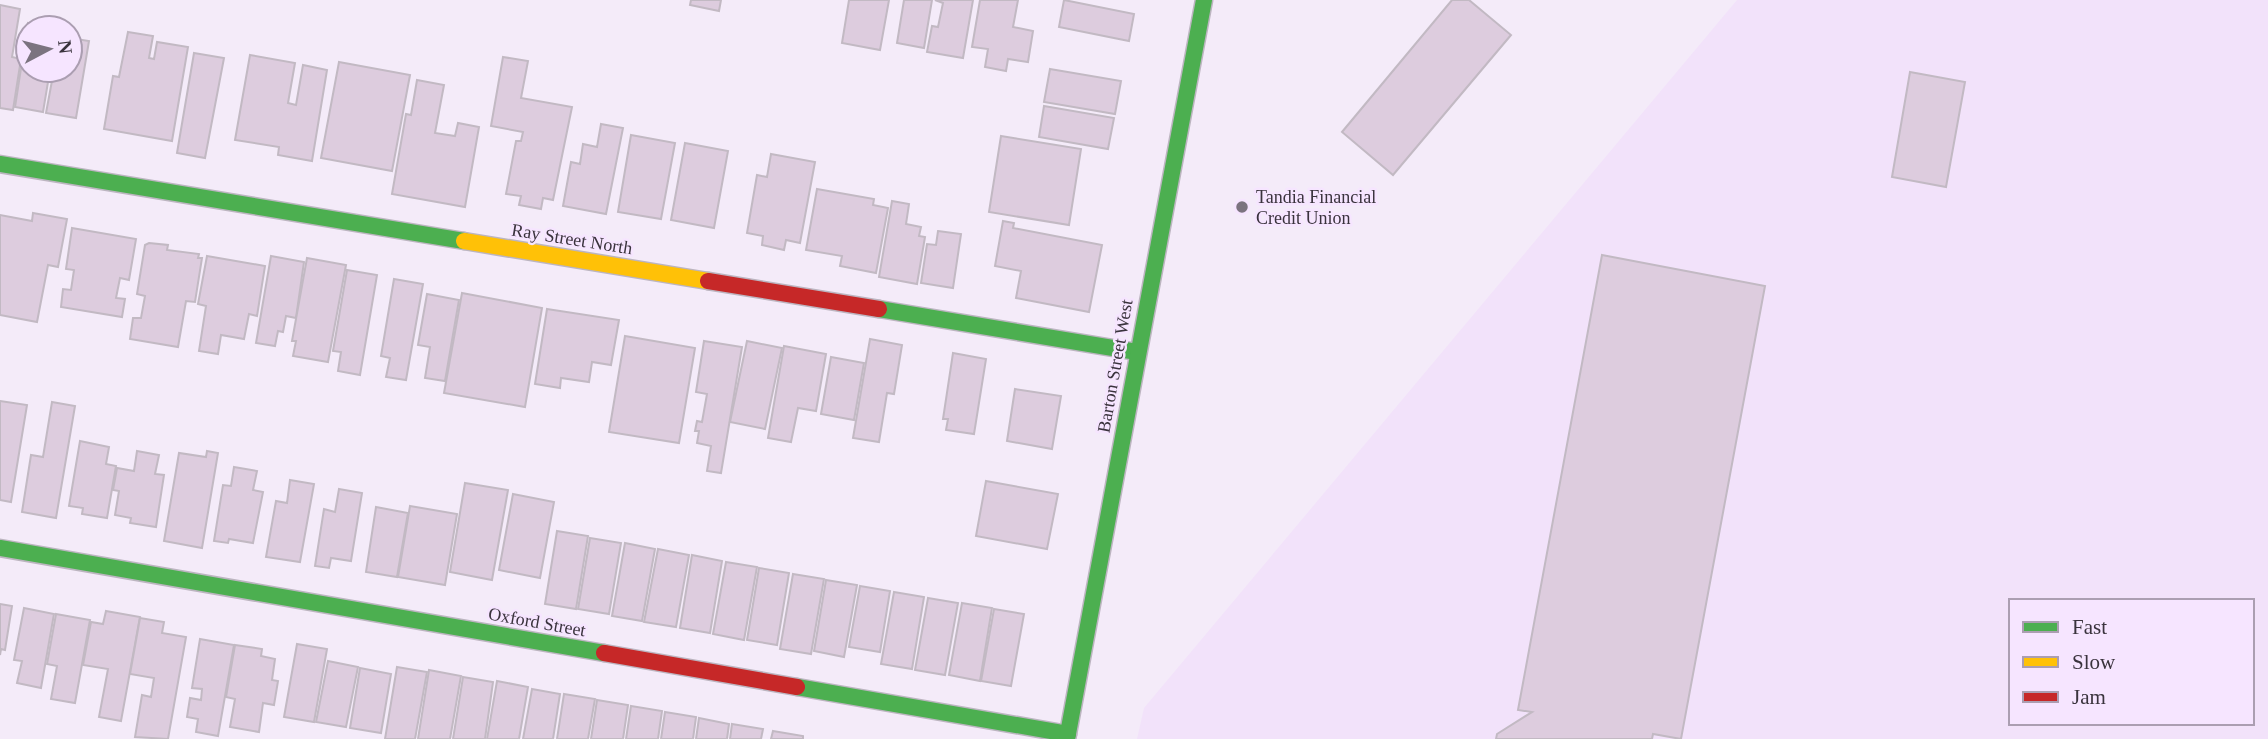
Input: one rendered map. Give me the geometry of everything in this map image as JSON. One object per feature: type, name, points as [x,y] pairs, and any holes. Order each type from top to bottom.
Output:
[{"type":"street","name":"Barton Street West","points":[[1068,736],[1204,0]]},
{"type":"street","name":"Ray Street North","points":[[0,164],[1137,352]]},
{"type":"street","name":"Oxford Street","points":[[0,548],[1068,736]]},
{"type":"shaded area","points":[[1737,0],[2268,0],[2268,739],[1137,739],[1144,708]]},
{"type":"building","points":[[691,0],[721,0],[719,11],[690,5]]},
{"type":"building","points":[[849,0],[889,0],[880,50],[842,43]]},
{"type":"building","points":[[904,0],[932,0],[924,48],[897,43]]},
{"type":"building","points":[[935,0],[973,0],[963,58],[927,52],[932,26],[938,27],[943,3]]},
{"type":"building","points":[[980,0],[1018,0],[1013,27],[1033,31],[1028,62],[1008,59],[1006,71],[985,67],[988,49],[972,47]]},
{"type":"building","points":[[1064,0],[1134,14],[1129,41],[1059,27]]},
{"type":"building","points":[[1452,0],[1469,0],[1511,35],[1393,175],[1342,132]]},
{"type":"building","points":[[0,5],[20,9],[19,14],[14,14],[12,57],[14,84],[17,84],[13,110],[0,108]]},
{"type":"building","points":[[128,32],[153,36],[149,58],[154,59],[157,42],[188,47],[172,141],[104,129],[113,76],[119,77]]},
{"type":"building","points":[[84,40],[89,41],[84,71]]},
{"type":"building","points":[[194,53],[224,58],[205,158],[177,153]]},
{"type":"building","points":[[250,55],[295,63],[288,103],[296,105],[303,65],[327,70],[312,161],[278,155],[279,147],[235,140]]},
{"type":"building","points":[[503,57],[528,61],[521,98],[572,107],[553,200],[543,198],[541,209],[519,205],[521,196],[506,194],[516,141],[521,141],[523,132],[491,126]]},
{"type":"building","points":[[339,62],[410,75],[392,171],[321,158]]},
{"type":"building","points":[[1050,69],[1121,81],[1115,114],[1044,102]]},
{"type":"building","points":[[1910,72],[1965,82],[1946,187],[1892,177]]},
{"type":"building","points":[[417,80],[444,85],[435,133],[455,136],[458,123],[479,127],[465,207],[392,194],[406,114],[411,115]]},
{"type":"building","points":[[19,84],[48,84],[43,112],[15,107]]},
{"type":"building","points":[[51,84],[82,84],[76,118],[46,113]]},
{"type":"building","points":[[1044,106],[1114,118],[1108,149],[1039,137]]},
{"type":"building","points":[[601,124],[623,128],[606,214],[563,206],[571,162],[580,164],[583,144],[597,147]]},
{"type":"building","points":[[631,135],[675,143],[661,219],[618,212]]},
{"type":"building","points":[[1001,136],[1081,149],[1069,225],[989,212]]},
{"type":"building","points":[[685,143],[728,151],[714,228],[671,220]]},
{"type":"building","points":[[771,154],[815,162],[800,243],[786,240],[784,250],[762,245],[763,236],[747,233],[757,175],[767,177]]},
{"type":"building","points":[[817,189],[874,199],[873,205],[888,208],[876,273],[840,266],[842,256],[806,250]]},
{"type":"building","points":[[892,201],[909,204],[906,224],[921,227],[919,236],[925,237],[917,284],[879,277]]},
{"type":"building","points":[[33,213],[67,219],[58,267],[48,265],[37,322],[0,315],[0,215],[32,221]]},
{"type":"building","points":[[1003,221],[1014,223],[1013,228],[1102,245],[1089,312],[1016,298],[1021,271],[995,266]]},
{"type":"building","points":[[72,228],[136,239],[129,280],[120,278],[116,298],[125,299],[122,317],[61,307],[63,289],[71,290],[74,270],[66,269]]},
{"type":"building","points":[[938,231],[961,234],[953,288],[921,283],[927,244],[936,245]]},
{"type":"building","points":[[145,245],[168,245],[167,250],[199,254],[198,258],[202,258],[195,302],[186,301],[178,347],[130,339],[133,318],[141,318],[145,296],[137,294]]},
{"type":"building","points":[[1602,255],[1765,286],[1681,739],[1653,734],[1652,739],[1496,739],[1497,734],[1532,712],[1518,710]]},
{"type":"building","points":[[207,256],[265,266],[257,316],[249,314],[244,339],[221,335],[218,354],[199,351],[206,306],[198,304]]},
{"type":"building","points":[[271,256],[304,262],[296,318],[286,316],[283,332],[278,331],[275,346],[256,343]]},
{"type":"building","points":[[307,258],[346,265],[328,362],[293,356],[296,341],[292,341]]},
{"type":"building","points":[[347,270],[377,275],[360,375],[338,371],[341,352],[333,351]]},
{"type":"building","points":[[394,279],[423,284],[406,380],[386,377],[390,358],[381,356]]},
{"type":"building","points":[[462,293],[542,308],[525,407],[444,393]]},
{"type":"building","points":[[427,294],[459,300],[445,381],[425,378],[430,347],[418,345]]},
{"type":"building","points":[[547,309],[619,320],[611,365],[592,362],[589,382],[561,378],[560,388],[535,384]]},
{"type":"building","points":[[625,336],[695,348],[679,443],[609,432]]},
{"type":"building","points":[[870,339],[902,345],[894,394],[887,393],[879,442],[853,438]]},
{"type":"building","points":[[704,341],[742,347],[721,473],[707,471],[711,446],[697,443],[699,431],[695,431],[697,421],[702,422],[707,394],[696,392]]},
{"type":"building","points":[[747,341],[782,348],[765,429],[730,422]]},
{"type":"building","points":[[784,346],[826,354],[816,411],[798,408],[791,442],[768,438]]},
{"type":"building","points":[[953,353],[986,359],[974,434],[946,430],[948,419],[943,419]]},
{"type":"building","points":[[831,357],[864,363],[854,420],[821,414]]},
{"type":"building","points":[[1015,389],[1061,396],[1052,449],[1007,441]]},
{"type":"building","points":[[0,401],[27,405],[11,502],[0,500]]},
{"type":"building","points":[[52,402],[75,406],[56,518],[22,512],[31,455],[43,457]]},
{"type":"building","points":[[80,441],[109,447],[106,464],[116,466],[107,518],[82,514],[83,508],[69,506]]},
{"type":"building","points":[[137,451],[159,455],[155,474],[164,475],[156,527],[130,523],[131,518],[115,515],[119,491],[113,490],[117,468],[134,471]]},
{"type":"building","points":[[207,451],[218,453],[202,548],[164,541],[179,453],[206,457]]},
{"type":"building","points":[[234,467],[257,471],[253,490],[263,492],[253,543],[229,539],[228,543],[214,541],[223,485],[231,486]]},
{"type":"building","points":[[290,480],[314,484],[300,562],[266,557],[276,501],[287,503]]},
{"type":"building","points":[[986,481],[1058,494],[1047,549],[976,536]]},
{"type":"building","points":[[465,483],[508,490],[492,580],[450,572]]},
{"type":"building","points":[[339,489],[362,493],[351,561],[331,558],[329,568],[315,566],[324,509],[335,512]]},
{"type":"building","points":[[513,494],[554,502],[540,578],[499,570]]},
{"type":"building","points":[[410,506],[457,514],[445,585],[398,577]]},
{"type":"building","points":[[376,507],[408,513],[397,577],[366,572]]},
{"type":"building","points":[[557,531],[588,536],[576,609],[545,604]]},
{"type":"building","points":[[590,538],[621,543],[609,614],[578,609]]},
{"type":"building","points":[[625,543],[655,549],[642,621],[612,616]]},
{"type":"building","points":[[658,549],[689,555],[676,627],[644,622]]},
{"type":"building","points":[[692,555],[722,561],[710,633],[680,628]]},
{"type":"building","points":[[726,562],[757,567],[744,640],[713,634]]},
{"type":"building","points":[[759,568],[789,573],[777,645],[747,640]]},
{"type":"building","points":[[793,574],[824,579],[811,654],[780,649]]},
{"type":"building","points":[[826,580],[857,585],[844,657],[814,651]]},
{"type":"building","points":[[860,586],[890,591],[880,652],[849,647]]},
{"type":"building","points":[[894,592],[924,597],[912,669],[881,664]]},
{"type":"building","points":[[928,598],[958,603],[945,675],[915,670]]},
{"type":"building","points":[[962,603],[992,608],[980,681],[949,675]]},
{"type":"building","points":[[0,604],[12,606],[5,650],[1,649],[0,655]]},
{"type":"building","points":[[24,608],[54,614],[41,688],[17,683],[22,661],[14,660]]},
{"type":"building","points":[[994,609],[1024,614],[1011,686],[981,681]]},
{"type":"building","points":[[106,611],[140,617],[121,721],[99,717],[108,669],[83,665],[91,622],[103,624]]},
{"type":"building","points":[[56,614],[90,620],[75,703],[51,699],[57,666],[47,664]]},
{"type":"building","points":[[140,618],[164,622],[162,633],[186,637],[168,739],[135,737],[142,695],[151,697],[154,678],[130,674]]},
{"type":"building","points":[[200,639],[234,645],[218,736],[196,732],[198,719],[187,717],[190,698],[201,700],[202,689],[192,688]]},
{"type":"building","points":[[297,644],[327,649],[314,722],[284,717]]},
{"type":"building","points":[[235,645],[262,649],[261,656],[275,659],[272,680],[278,681],[274,705],[263,703],[259,732],[230,727],[235,699],[226,697]]},
{"type":"building","points":[[328,661],[358,667],[346,727],[316,722]]},
{"type":"building","points":[[397,667],[427,672],[415,739],[385,739]]},
{"type":"building","points":[[360,668],[391,674],[381,733],[350,728]]},
{"type":"building","points":[[429,670],[461,676],[450,739],[418,739]]},
{"type":"building","points":[[463,677],[493,682],[485,739],[453,739]]},
{"type":"building","points":[[497,681],[528,687],[519,739],[487,739]]},
{"type":"building","points":[[532,689],[560,694],[553,739],[523,739]]},
{"type":"building","points":[[564,694],[595,699],[588,739],[557,739]]},
{"type":"building","points":[[597,700],[628,705],[623,739],[591,739]]},
{"type":"building","points":[[631,706],[662,711],[658,739],[626,739]]},
{"type":"building","points":[[665,712],[696,717],[693,739],[661,739]]},
{"type":"building","points":[[699,718],[729,724],[727,739],[696,739]]},
{"type":"building","points":[[732,724],[763,729],[761,739],[730,739]]},
{"type":"building","points":[[773,731],[803,736],[803,739],[771,739]]},
{"type":"traffic: fast","points":[[1067,739],[1204,0]]},
{"type":"traffic: fast","points":[[0,164],[464,241]]},
{"type":"traffic: fast","points":[[879,309],[1137,352]]},
{"type":"traffic: fast","points":[[0,548],[604,653]]},
{"type":"traffic: fast","points":[[797,687],[1068,734]]},
{"type":"traffic: slow","points":[[464,241],[708,281]]},
{"type":"traffic: jam","points":[[708,281],[879,309]]},
{"type":"traffic: jam","points":[[604,653],[797,687]]},
{"type":"place","name":"Tandia Financial Credit Union","points":[[1242,207]]}]
